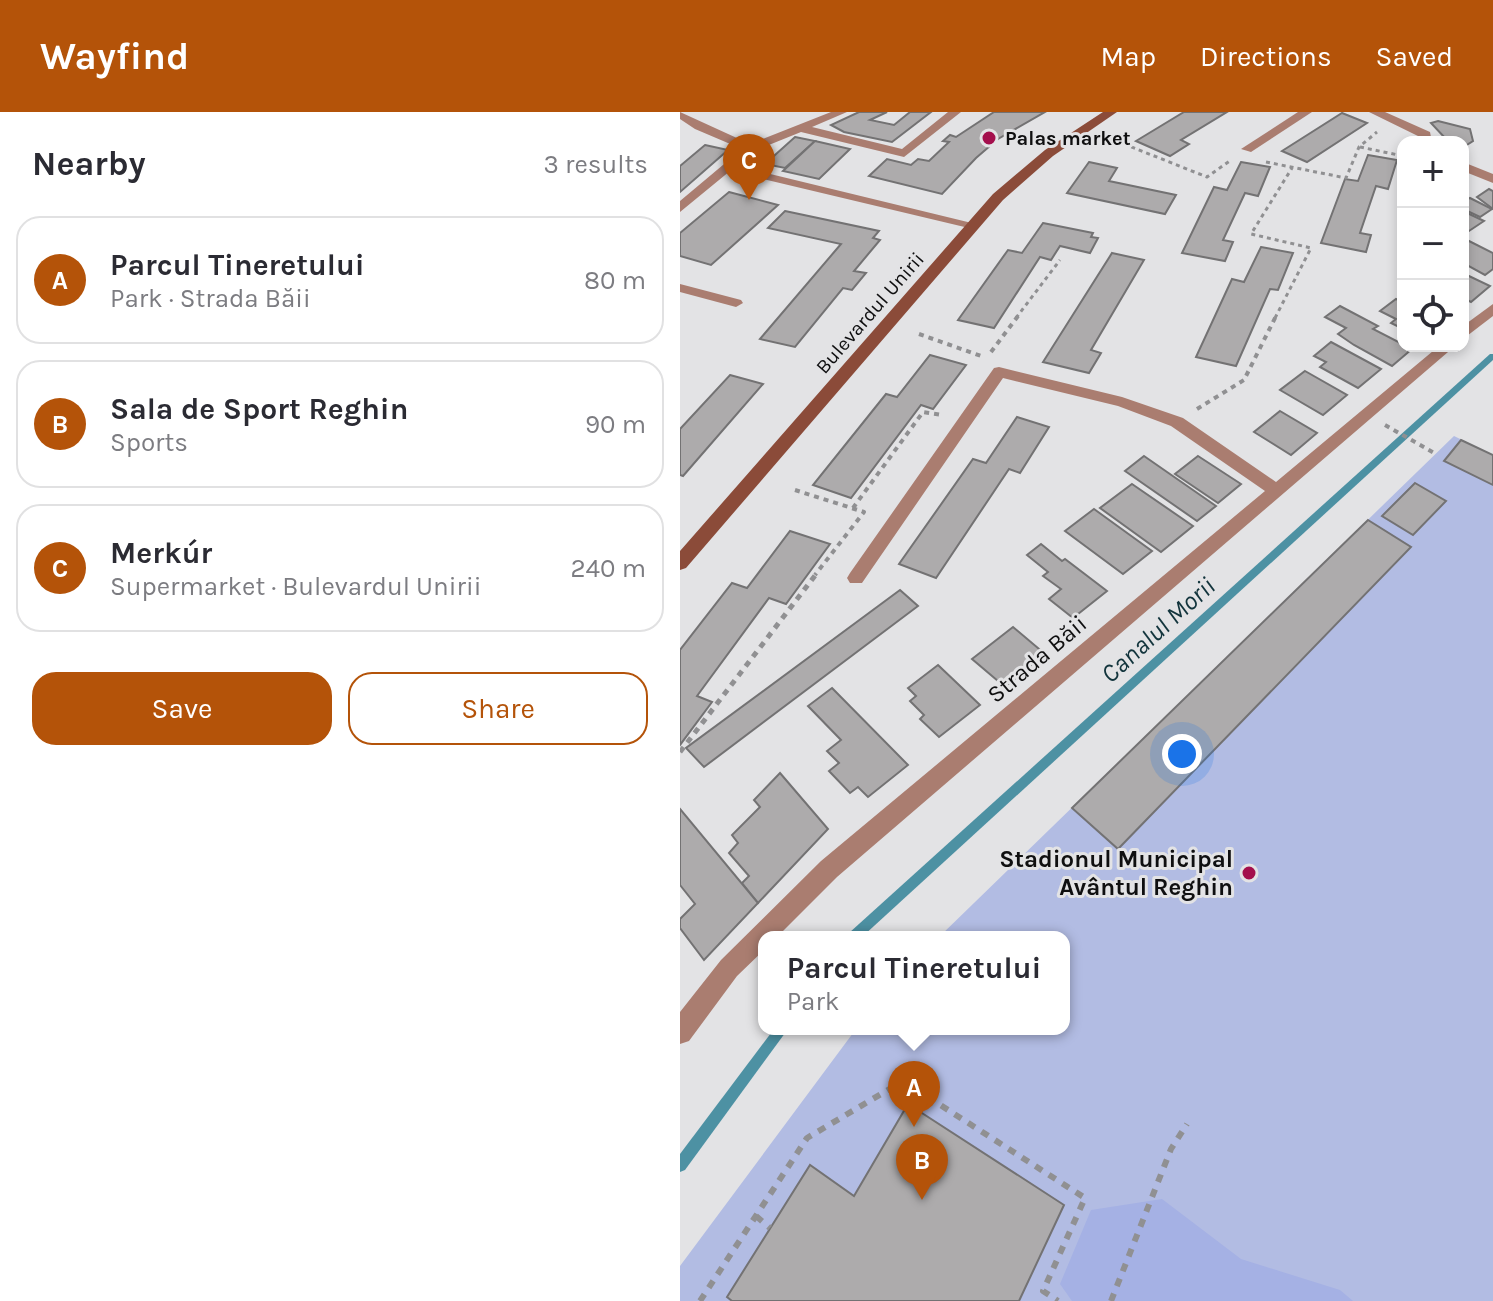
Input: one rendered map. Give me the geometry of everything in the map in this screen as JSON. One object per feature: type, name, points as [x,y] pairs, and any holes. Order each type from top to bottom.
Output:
[{"type":"main road","name":"Bulevardul Unirii","points":[[681,561],[973,225],[1018,178],[1076,133],[1111,112]]},
{"type":"street","points":[[680,208],[750,148],[841,112]]},
{"type":"street","points":[[804,129],[904,153],[955,112]]},
{"type":"street","points":[[1242,153],[1306,112]]},
{"type":"street","points":[[1375,112],[1426,136]]},
{"type":"street","points":[[680,114],[699,127],[750,148]]},
{"type":"street","points":[[727,167],[973,225]]},
{"type":"street","points":[[1469,169],[1493,179]]},
{"type":"street","points":[[680,288],[736,303]]},
{"type":"street","points":[[1469,329],[1493,308]]},
{"type":"street","name":"Strada Băii","points":[[766,931],[829,869],[1441,352]]},
{"type":"street","points":[[856,578],[999,372],[1122,402],[1177,422],[1277,491]]},
{"type":"street","name":"Strada Băii","points":[[680,1032],[729,968],[758,939]]},
{"type":"path","points":[[1109,138],[1207,177],[1242,153]]},
{"type":"path","points":[[1265,162],[1346,178],[1359,147],[1397,155]]},
{"type":"path","points":[[1177,422],[1244,380],[1311,248],[1251,234],[1292,168]]},
{"type":"path","points":[[990,354],[1060,260]]},
{"type":"path","points":[[853,508],[923,412],[941,416],[949,404]]},
{"type":"path","points":[[1367,415],[1436,454]]},
{"type":"path","points":[[680,752],[864,512],[795,490]]},
{"type":"path","points":[[700,1301],[807,1138],[903,1081],[1085,1198],[1043,1291],[1058,1301]]},
{"type":"path","points":[[1111,1301],[1171,1149],[1187,1124]]},
{"type":"path","points":[[756,1216],[770,1228]]},
{"type":"shaded area","name":"Stadionul Municipal Avântul Reghin","points":[[1454,436],[1493,455],[1493,1301],[680,1301],[680,1266],[852,1035],[1070,1035],[1070,931],[945,931]]},
{"type":"shaded area","points":[[1162,1199],[1241,1259],[1340,1290],[1353,1301],[1072,1301],[1060,1284],[1091,1210]]},
{"type":"building","points":[[859,112],[887,112],[870,120],[894,125],[910,112],[931,112],[892,142],[844,132],[831,125]]},
{"type":"building","points":[[994,112],[1045,112],[998,139],[942,194],[869,176],[887,159],[911,165],[918,159],[929,161],[949,142],[943,141],[950,135],[956,137]]},
{"type":"building","points":[[1184,112],[1227,112],[1181,140],[1189,144],[1170,156],[1136,141]]},
{"type":"building","points":[[1342,113],[1367,123],[1307,162],[1282,151]]},
{"type":"building","points":[[1438,121],[1470,129],[1473,141],[1469,144],[1469,136],[1443,136],[1431,123]]},
{"type":"building","points":[[795,137],[815,141],[785,168],[765,164]]},
{"type":"building","points":[[815,141],[850,149],[819,179],[783,171]]},
{"type":"building","points":[[705,145],[728,150],[680,192],[680,166]]},
{"type":"building","points":[[1368,155],[1397,160],[1388,189],[1376,186],[1360,233],[1371,235],[1366,252],[1321,243],[1345,179],[1358,181]]},
{"type":"building","points":[[1089,162],[1117,168],[1109,181],[1176,195],[1165,214],[1067,193]]},
{"type":"building","points":[[1241,162],[1270,167],[1258,196],[1245,193],[1223,240],[1233,242],[1225,261],[1182,253],[1214,187],[1227,190]]},
{"type":"building","points":[[1489,189],[1493,191],[1493,209],[1477,197]]},
{"type":"building","points":[[729,192],[778,205],[711,265],[680,256],[680,233]]},
{"type":"building","points":[[1469,199],[1492,209],[1480,217],[1469,212]]},
{"type":"building","points":[[785,211],[879,231],[873,238],[880,240],[854,271],[866,273],[852,290],[843,288],[795,347],[760,339],[841,244],[768,228]]},
{"type":"building","points":[[1469,214],[1484,221],[1469,231]]},
{"type":"building","points":[[1043,223],[1093,233],[1091,237],[1098,238],[1090,253],[1060,246],[1051,260],[1040,257],[994,328],[958,320],[1008,250],[1022,253]]},
{"type":"building","points":[[1469,241],[1493,253],[1493,269],[1485,275],[1469,266]]},
{"type":"building","points":[[1261,247],[1293,253],[1278,290],[1270,289],[1236,366],[1196,357],[1232,279],[1244,282]]},
{"type":"building","points":[[1112,253],[1144,260],[1091,350],[1101,353],[1089,373],[1043,362]]},
{"type":"building","points":[[1469,276],[1490,286],[1469,301]]},
{"type":"building","points":[[1397,299],[1397,326],[1391,323],[1396,319],[1380,311]]},
{"type":"building","points":[[1340,306],[1378,326],[1373,329],[1397,341],[1397,352],[1408,352],[1392,366],[1338,334],[1346,328],[1325,317]]},
{"type":"building","points":[[1331,342],[1381,369],[1358,388],[1320,367],[1326,362],[1314,356]]},
{"type":"building","points":[[930,355],[966,365],[933,409],[921,405],[851,498],[813,485],[886,394],[897,397]]},
{"type":"building","points":[[1305,371],[1347,395],[1323,415],[1280,390]]},
{"type":"building","points":[[730,375],[763,384],[683,476],[680,475],[680,429]]},
{"type":"building","points":[[1280,411],[1317,433],[1291,455],[1254,432]]},
{"type":"building","points":[[1017,417],[1049,427],[1020,473],[1009,469],[936,578],[899,564],[973,459],[986,463]]},
{"type":"building","points":[[1461,440],[1493,455],[1493,485],[1444,461]]},
{"type":"building","points":[[1144,456],[1216,506],[1197,521],[1125,471]]},
{"type":"building","points":[[1198,456],[1241,484],[1218,503],[1175,474]]},
{"type":"building","points":[[1415,483],[1446,501],[1413,535],[1382,516]]},
{"type":"building","points":[[1132,484],[1193,526],[1161,552],[1100,508]]},
{"type":"building","points":[[1094,509],[1152,551],[1123,574],[1065,531]]},
{"type":"building","points":[[1368,520],[1411,547],[1118,849],[1072,808]]},
{"type":"building","points":[[790,531],[830,544],[786,604],[769,598],[697,696],[712,702],[680,745],[680,650],[732,583],[747,588]]},
{"type":"building","points":[[1041,544],[1107,591],[1073,618],[1049,599],[1061,589],[1043,576],[1048,572],[1027,555]]},
{"type":"building","points":[[900,590],[918,606],[704,767],[686,748]]},
{"type":"building","points":[[1013,627],[1045,654],[1005,687],[972,659]]},
{"type":"building","points":[[938,665],[980,705],[939,737],[920,719],[924,715],[910,701],[916,696],[908,688]]},
{"type":"building","points":[[832,688],[908,765],[868,797],[858,787],[850,793],[829,771],[839,763],[827,751],[841,740],[808,706]]},
{"type":"building","points":[[780,773],[828,829],[758,903],[742,883],[749,876],[729,853],[738,843],[732,835],[760,807],[754,800]]},
{"type":"building","points":[[680,809],[758,903],[704,960],[680,928],[680,919],[695,904],[680,885]]},
{"type":"building","points":[[908,1104],[1064,1205],[1019,1301],[732,1301],[727,1297],[810,1165],[854,1196]]},
{"type":"waterway","name":"Canalul Morii","points":[[860,931],[1493,356]]},
{"type":"waterway","name":"Canalul Morii","points":[[680,1165],[778,1035]]},
{"type":"place","name":"Palas market","points":[[989,138]]},
{"type":"place","name":"Merkúr","points":[[749,200]]},
{"type":"place","name":"Stadionul Municipal Avântul Reghin","points":[[1249,873]]},
{"type":"place","name":"Parcul Tineretului","points":[[914,1127]]},
{"type":"place","name":"Sala de Sport Reghin","points":[[922,1200]]}]
